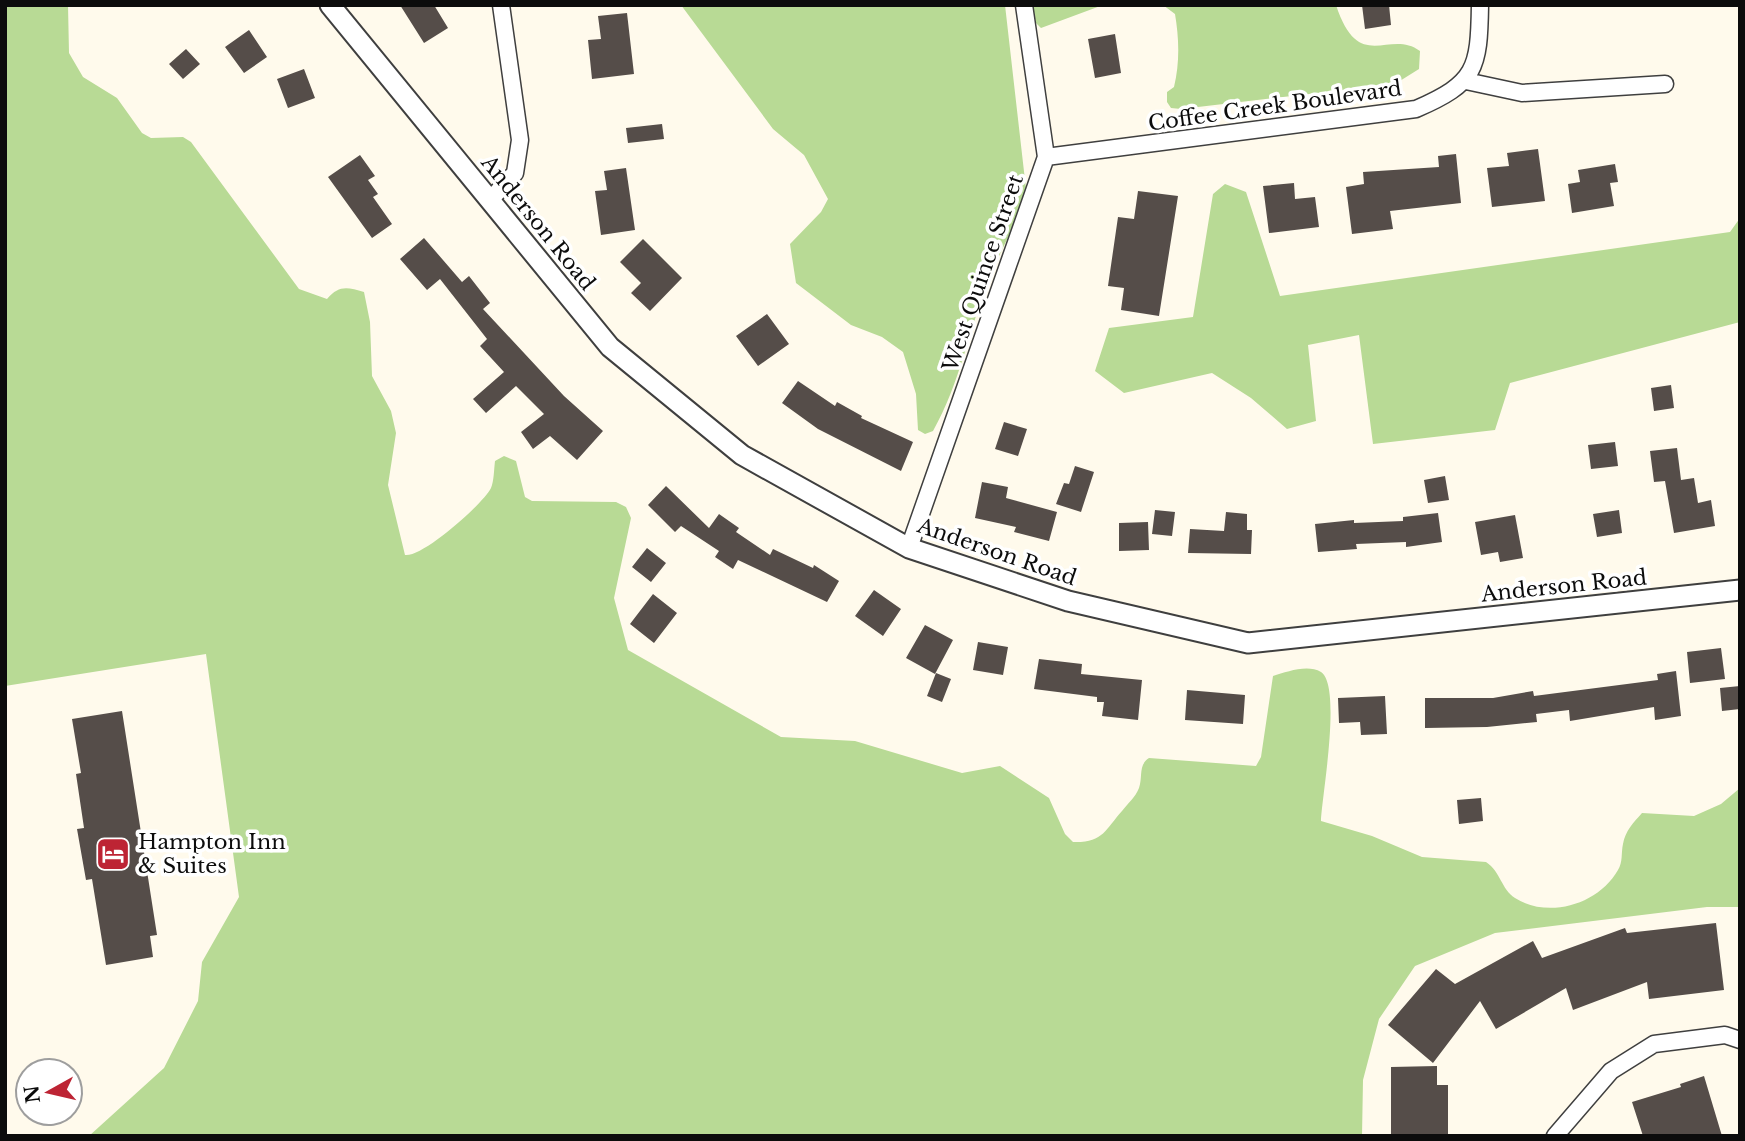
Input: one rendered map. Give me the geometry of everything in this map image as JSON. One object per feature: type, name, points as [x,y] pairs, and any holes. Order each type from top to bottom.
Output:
[{"type":"street","name":"Anderson Road","points":[[330,5],[610,347],[742,455],[909,548],[1068,601],[1248,643],[1740,590]]},
{"type":"street","points":[[490,200],[515,173],[520,140],[501,5]]},
{"type":"street","name":"West Quince Street","points":[[909,548],[1046,157],[1024,5]]},
{"type":"street","points":[[1480,5],[1478,51],[1466,81],[1522,93],[1665,84]]},
{"type":"street","name":"Coffee Creek Boulevard","points":[[1046,157],[1385,115],[1416,109],[1444,97],[1466,81]]},
{"type":"street","points":[[1555,1136],[1611,1071],[1654,1044],[1725,1035],[1740,1040]]},
{"type":"green space","points":[[5,5],[68,5],[69,53],[83,77],[117,98],[142,133],[151,138],[183,137],[191,142],[299,289],[327,299],[335,291],[344,288],[364,292],[370,322],[372,376],[391,411],[396,433],[388,485],[405,555],[413,554],[438,539],[477,506],[491,488],[495,461],[504,456],[516,461],[525,497],[532,501],[616,502],[626,507],[631,518],[614,598],[628,650],[781,737],[855,741],[962,773],[1000,766],[1049,798],[1065,834],[1073,842],[1083,842],[1102,834],[1133,798],[1140,784],[1142,768],[1149,758],[1256,766],[1261,757],[1273,676],[1310,669],[1321,672],[1327,681],[1330,698],[1329,742],[1321,821],[1372,836],[1422,857],[1486,862],[1515,898],[1528,904],[1557,908],[1585,900],[1609,882],[1620,867],[1626,835],[1642,813],[1694,816],[1721,804],[1740,788],[1740,907],[1707,907],[1495,933],[1415,966],[1379,1019],[1363,1080],[1362,1136],[89,1136],[164,1068],[198,1001],[202,962],[239,897],[206,654],[5,686]]},
{"type":"green space","points":[[681,5],[1005,5],[1026,189],[1019,212],[982,298],[950,394],[933,431],[925,434],[918,430],[916,394],[903,352],[882,337],[851,325],[796,283],[790,244],[821,212],[828,199],[804,155],[773,129]]},
{"type":"green space","points":[[1032,5],[1103,5],[1041,28],[1036,23]]},
{"type":"green space","points":[[1163,5],[1336,5],[1345,26],[1354,38],[1375,46],[1408,45],[1420,51],[1419,69],[1395,84],[1171,108],[1167,102],[1167,92],[1174,87],[1176,78],[1177,32],[1175,14]]},
{"type":"green space","points":[[1225,184],[1246,192],[1280,296],[1730,232],[1740,218],[1740,322],[1510,383],[1495,430],[1373,444],[1359,335],[1308,345],[1316,421],[1287,429],[1251,398],[1212,373],[1124,393],[1095,371],[1109,328],[1193,317],[1213,194]]},
{"type":"building","points":[[400,5],[434,5],[448,28],[424,43]]},
{"type":"building","points":[[1362,5],[1389,5],[1391,25],[1365,29]]},
{"type":"building","points":[[627,13],[634,74],[592,79],[588,40],[601,39],[598,16]]},
{"type":"building","points":[[249,30],[267,57],[244,73],[225,47]]},
{"type":"building","points":[[1115,34],[1121,73],[1095,78],[1088,39]]},
{"type":"building","points":[[186,49],[200,64],[183,79],[169,64]]},
{"type":"building","points":[[304,69],[315,98],[288,108],[277,79]]},
{"type":"building","points":[[662,124],[664,139],[628,143],[626,128]]},
{"type":"building","points":[[1538,149],[1545,201],[1492,207],[1487,168],[1509,166],[1507,153]]},
{"type":"building","points":[[1456,154],[1461,203],[1390,211],[1393,229],[1352,234],[1346,187],[1364,184],[1363,172],[1439,167],[1438,156]]},
{"type":"building","points":[[360,155],[375,176],[368,180],[378,194],[373,197],[392,224],[372,238],[328,177]]},
{"type":"building","points":[[1615,164],[1618,182],[1610,183],[1614,206],[1572,213],[1568,184],[1580,182],[1578,170]]},
{"type":"building","points":[[626,168],[635,230],[601,235],[595,191],[607,190],[604,171]]},
{"type":"building","points":[[1294,183],[1295,199],[1315,197],[1319,227],[1269,233],[1263,186]]},
{"type":"building","points":[[1138,191],[1178,196],[1159,316],[1121,310],[1124,288],[1108,286],[1118,217],[1134,219]]},
{"type":"building","points":[[424,238],[462,282],[469,276],[490,303],[483,309],[564,396],[603,431],[577,460],[550,436],[533,449],[521,432],[544,414],[516,386],[486,413],[473,399],[504,372],[480,346],[487,339],[440,279],[427,290],[400,259]]},
{"type":"building","points":[[643,239],[682,278],[650,311],[631,293],[641,283],[620,262]]},
{"type":"building","points":[[767,314],[789,344],[758,366],[736,336]]},
{"type":"building","points":[[798,381],[835,406],[837,402],[862,416],[861,418],[913,442],[901,471],[818,429],[782,403]]},
{"type":"building","points":[[1671,385],[1674,408],[1654,411],[1651,388]]},
{"type":"building","points":[[1004,422],[1027,429],[1018,456],[995,449]]},
{"type":"building","points":[[1615,442],[1618,466],[1591,469],[1588,445]]},
{"type":"building","points":[[1677,448],[1681,480],[1694,478],[1698,503],[1711,500],[1715,526],[1674,533],[1665,481],[1654,482],[1650,451]]},
{"type":"building","points":[[1075,466],[1094,472],[1081,512],[1056,504],[1064,483],[1069,484]]},
{"type":"building","points":[[1445,476],[1449,500],[1428,503],[1424,480]]},
{"type":"building","points":[[982,482],[1008,487],[1006,498],[1057,512],[1049,541],[1014,532],[1016,527],[975,518]]},
{"type":"building","points":[[666,486],[709,528],[719,514],[739,528],[736,532],[770,555],[773,549],[813,568],[814,565],[839,581],[827,602],[738,560],[733,569],[715,557],[719,551],[681,526],[675,532],[648,505]]},
{"type":"building","points":[[1155,510],[1175,512],[1172,536],[1152,534]]},
{"type":"building","points":[[1619,510],[1622,533],[1597,537],[1593,514]]},
{"type":"building","points":[[1226,512],[1247,514],[1247,530],[1252,530],[1251,554],[1188,553],[1190,529],[1224,531]]},
{"type":"building","points":[[1438,513],[1442,542],[1406,547],[1406,542],[1356,544],[1357,549],[1318,552],[1315,524],[1354,520],[1354,523],[1403,521],[1403,517]]},
{"type":"building","points":[[1515,515],[1523,558],[1500,562],[1498,552],[1481,555],[1475,522]]},
{"type":"building","points":[[1148,522],[1149,550],[1119,551],[1119,523]]},
{"type":"building","points":[[647,548],[666,563],[651,582],[632,567]]},
{"type":"building","points":[[874,590],[901,609],[883,636],[855,616]]},
{"type":"building","points":[[653,594],[677,613],[654,643],[630,624]]},
{"type":"building","points":[[925,625],[953,640],[935,674],[906,658]]},
{"type":"building","points":[[978,642],[1008,647],[1003,675],[973,670]]},
{"type":"building","points":[[1721,648],[1725,679],[1690,683],[1687,652]]},
{"type":"building","points":[[1039,659],[1082,664],[1081,674],[1142,680],[1138,720],[1102,716],[1104,702],[1097,702],[1097,697],[1034,689]]},
{"type":"building","points":[[1676,671],[1681,716],[1655,720],[1654,707],[1570,721],[1569,710],[1536,714],[1537,722],[1487,727],[1425,728],[1425,698],[1493,698],[1533,691],[1534,696],[1658,680],[1657,674]]},
{"type":"building","points":[[936,673],[951,679],[942,702],[927,696]]},
{"type":"building","points":[[1740,686],[1740,709],[1722,711],[1720,688]]},
{"type":"building","points":[[1187,690],[1245,695],[1243,724],[1185,720]]},
{"type":"building","points":[[1385,696],[1387,734],[1361,735],[1360,722],[1339,723],[1338,698]]},
{"type":"building","name":"Hampton Inn & Suites","points":[[122,711],[157,935],[150,936],[153,957],[106,965],[92,879],[86,880],[77,829],[84,828],[76,774],[81,773],[72,719]]},
{"type":"building","points":[[1481,798],[1483,821],[1459,824],[1457,800]]},
{"type":"building","points":[[1716,923],[1724,990],[1649,999],[1647,982],[1573,1010],[1566,988],[1496,1029],[1480,1001],[1433,1063],[1388,1025],[1436,969],[1455,984],[1533,941],[1542,958],[1625,928],[1627,933]]},
{"type":"building","points":[[1437,1066],[1437,1085],[1448,1085],[1448,1136],[1391,1136],[1391,1067]]},
{"type":"building","points":[[1704,1076],[1722,1136],[1643,1136],[1632,1102],[1681,1087],[1680,1084]]},
{"type":"place","name":"Hampton Inn & Suites","points":[[113,854]]}]
